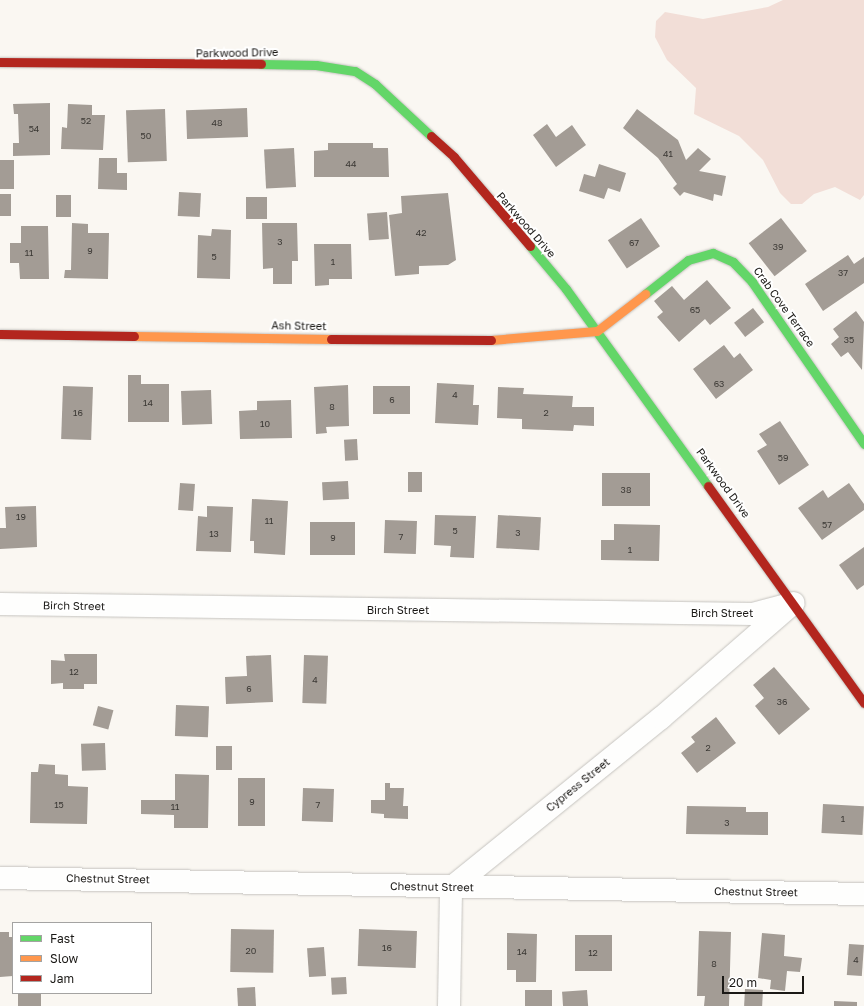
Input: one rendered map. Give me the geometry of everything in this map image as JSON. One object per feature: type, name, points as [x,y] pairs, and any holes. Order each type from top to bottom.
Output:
[{"type":"street","name":"Parkwood Drive","points":[[0,62],[310,64],[355,71],[399,104],[454,157],[597,331],[794,603],[864,704]]},
{"type":"street","name":"Crab Cove Terrace","points":[[597,331],[688,260],[707,253],[720,255],[752,282],[864,444]]},
{"type":"street","name":"Ash Street","points":[[0,334],[484,341],[597,331]]},
{"type":"street","name":"Birch Street","points":[[0,604],[753,614],[794,603]]},
{"type":"street","name":"Cypress Street","points":[[451,888],[661,718],[794,603]]},
{"type":"street","name":"Chestnut Street","points":[[0,878],[451,888],[864,894]]},
{"type":"street","points":[[449,1006],[451,888]]},
{"type":"shaded area","points":[[783,0],[864,0],[864,195],[860,200],[835,187],[814,194],[802,204],[791,204],[780,193],[763,160],[739,136],[694,114],[696,88],[667,60],[655,37],[656,21],[665,12],[703,19],[768,7]]},
{"type":"building","points":[[50,103],[50,155],[13,156],[13,143],[19,143],[18,114],[14,114],[13,104]]},
{"type":"building","points":[[68,104],[92,105],[92,115],[105,115],[103,150],[61,149],[62,127],[67,128]]},
{"type":"building","points":[[247,108],[248,137],[187,139],[186,110]]},
{"type":"building","points":[[165,109],[167,161],[128,162],[126,110]]},
{"type":"building","points":[[637,109],[678,140],[686,160],[698,148],[711,159],[699,171],[726,176],[722,196],[714,194],[713,201],[684,192],[680,196],[673,188],[677,184],[658,158],[623,128]]},
{"type":"building","points":[[547,124],[556,137],[572,125],[586,145],[556,167],[533,135]]},
{"type":"building","points":[[328,143],[373,143],[373,148],[388,148],[389,177],[314,177],[314,151],[328,150]]},
{"type":"building","points":[[294,148],[296,187],[266,189],[264,150]]},
{"type":"building","points":[[99,158],[117,158],[117,173],[127,173],[127,190],[98,189]]},
{"type":"building","points":[[0,160],[14,160],[14,189],[0,189]]},
{"type":"building","points":[[599,164],[626,173],[620,192],[608,188],[604,199],[579,191],[584,174],[595,177]]},
{"type":"building","points":[[179,192],[201,193],[200,217],[178,216]]},
{"type":"building","points":[[448,193],[456,260],[448,265],[419,266],[419,274],[395,276],[389,215],[402,213],[401,196]]},
{"type":"building","points":[[0,194],[11,194],[11,216],[0,216]]},
{"type":"building","points":[[56,195],[71,195],[71,217],[56,217]]},
{"type":"building","points":[[246,197],[267,197],[267,219],[246,219]]},
{"type":"building","points":[[387,212],[389,239],[369,240],[367,213]]},
{"type":"building","points":[[641,218],[660,246],[627,269],[608,240]]},
{"type":"building","points":[[781,218],[807,251],[775,276],[749,243]]},
{"type":"building","points":[[72,223],[88,224],[88,233],[109,233],[108,279],[64,278],[65,270],[71,270]]},
{"type":"building","points":[[262,223],[297,223],[298,261],[292,261],[292,284],[273,284],[273,268],[263,269]]},
{"type":"building","points":[[21,226],[48,226],[49,279],[20,279],[19,263],[10,263],[10,243],[21,243]]},
{"type":"building","points":[[212,229],[231,230],[230,279],[197,278],[198,235],[211,236]]},
{"type":"building","points":[[314,244],[351,244],[352,279],[329,279],[329,285],[315,286]]},
{"type":"building","points":[[848,255],[854,264],[864,257],[864,283],[823,311],[805,284]]},
{"type":"building","points":[[707,280],[731,308],[710,325],[705,319],[679,342],[657,317],[663,312],[654,301],[672,286],[684,300]]},
{"type":"building","points":[[753,308],[764,322],[745,337],[734,323]]},
{"type":"building","points":[[856,311],[864,322],[862,370],[848,352],[841,357],[831,344],[839,337],[833,329]]},
{"type":"building","points":[[724,345],[734,358],[740,353],[753,370],[716,399],[693,369]]},
{"type":"building","points":[[128,375],[141,375],[141,384],[169,384],[169,422],[128,422]]},
{"type":"building","points":[[437,383],[474,385],[473,405],[479,405],[478,425],[435,423]]},
{"type":"building","points":[[348,385],[349,426],[326,427],[327,433],[316,434],[314,387]]},
{"type":"building","points":[[63,386],[93,387],[91,440],[61,439]]},
{"type":"building","points":[[373,386],[410,386],[410,414],[373,414]]},
{"type":"building","points":[[498,387],[524,388],[523,394],[573,396],[572,407],[594,407],[594,426],[574,425],[573,431],[522,429],[522,419],[497,418]]},
{"type":"building","points":[[211,390],[212,424],[182,425],[181,391]]},
{"type":"building","points":[[291,400],[292,438],[240,439],[239,411],[257,410],[257,401]]},
{"type":"building","points":[[780,421],[809,465],[779,485],[757,451],[767,445],[759,434]]},
{"type":"building","points":[[357,439],[358,460],[345,461],[344,440]]},
{"type":"building","points":[[408,472],[422,472],[422,492],[408,492]]},
{"type":"building","points":[[602,473],[650,473],[650,506],[602,506]]},
{"type":"building","points":[[348,481],[349,499],[323,500],[322,482]]},
{"type":"building","points":[[180,483],[195,484],[193,511],[178,510]]},
{"type":"building","points":[[849,483],[864,504],[864,510],[822,540],[798,508],[823,490],[828,498]]},
{"type":"building","points":[[252,499],[288,501],[285,555],[254,553],[254,541],[250,541]]},
{"type":"building","points":[[36,506],[37,547],[0,549],[0,528],[6,528],[5,507]]},
{"type":"building","points":[[207,506],[233,507],[231,552],[196,551],[198,516],[207,517]]},
{"type":"building","points":[[435,515],[476,516],[474,558],[450,557],[451,546],[434,545]]},
{"type":"building","points":[[498,515],[541,517],[539,550],[496,548]]},
{"type":"building","points":[[385,520],[417,521],[416,554],[384,553]]},
{"type":"building","points":[[310,522],[355,522],[355,555],[310,555]]},
{"type":"building","points":[[614,524],[660,525],[659,561],[601,560],[601,540],[614,540]]},
{"type":"building","points":[[864,547],[864,585],[857,590],[839,565]]},
{"type":"building","points":[[64,654],[97,654],[97,684],[84,684],[84,689],[63,689],[63,683],[51,684],[51,660],[65,661]]},
{"type":"building","points":[[271,655],[273,702],[226,704],[225,677],[247,676],[246,656]]},
{"type":"building","points":[[304,655],[328,656],[326,704],[302,703]]},
{"type":"building","points":[[774,667],[810,709],[779,735],[755,706],[764,698],[753,685]]},
{"type":"building","points":[[176,705],[209,706],[208,737],[175,736]]},
{"type":"building","points":[[98,706],[113,710],[108,729],[93,725]]},
{"type":"building","points":[[716,717],[736,743],[697,773],[681,753],[695,742],[691,737]]},
{"type":"building","points":[[105,743],[106,770],[82,771],[81,744]]},
{"type":"building","points":[[216,746],[232,746],[232,770],[216,770]]},
{"type":"building","points":[[39,764],[55,765],[55,774],[68,775],[68,786],[88,787],[87,824],[30,823],[31,772],[38,772]]},
{"type":"building","points":[[175,774],[209,775],[208,828],[174,828],[174,815],[141,814],[141,800],[175,800]]},
{"type":"building","points":[[238,778],[265,778],[265,826],[238,826]]},
{"type":"building","points":[[385,783],[390,783],[390,788],[404,788],[403,806],[408,806],[408,819],[384,818],[384,814],[371,813],[371,800],[385,800]]},
{"type":"building","points":[[303,788],[334,789],[333,822],[302,821]]},
{"type":"building","points":[[823,804],[864,806],[862,835],[821,833]]},
{"type":"building","points":[[687,806],[746,807],[746,812],[768,812],[768,835],[686,834]]},
{"type":"building","points":[[231,929],[274,930],[273,973],[230,972]]},
{"type":"building","points":[[359,929],[417,931],[416,968],[358,966]]},
{"type":"building","points":[[699,931],[731,932],[729,1006],[704,1006],[705,996],[697,996]]},
{"type":"building","points":[[0,932],[9,932],[9,937],[12,937],[12,976],[0,977]]},
{"type":"building","points":[[507,933],[537,934],[536,982],[516,982],[516,970],[507,970]]},
{"type":"building","points":[[762,933],[785,935],[784,956],[802,958],[800,972],[787,971],[785,991],[770,989],[771,980],[758,978]]},
{"type":"building","points":[[575,935],[612,935],[612,971],[575,971]]},
{"type":"building","points":[[849,944],[864,945],[862,976],[847,975]]},
{"type":"building","points":[[324,947],[326,976],[309,977],[307,948]]},
{"type":"building","points":[[346,977],[347,994],[332,995],[331,978]]},
{"type":"building","points":[[255,987],[256,1006],[238,1006],[237,988]]},
{"type":"building","points":[[745,989],[763,990],[762,1006],[744,1006]]},
{"type":"building","points":[[525,990],[552,990],[552,1006],[525,1006]]},
{"type":"building","points":[[587,990],[588,1006],[563,1006],[562,992]]},
{"type":"building","points":[[18,994],[41,994],[41,1006],[18,1006]]},
{"type":"building","points":[[834,1001],[857,1002],[857,1006],[834,1006]]},
{"type":"traffic: fast","points":[[261,64],[316,65],[355,71],[375,84],[431,136]]},
{"type":"traffic: fast","points":[[530,246],[566,289],[708,486]]},
{"type":"traffic: fast","points":[[645,294],[688,260],[713,253],[733,262],[752,282],[864,444]]},
{"type":"traffic: slow","points":[[491,340],[597,331],[645,294]]},
{"type":"traffic: slow","points":[[134,336],[331,339]]},
{"type":"traffic: jam","points":[[0,62],[261,64]]},
{"type":"traffic: jam","points":[[431,136],[454,157],[530,246]]},
{"type":"traffic: jam","points":[[0,334],[134,336]]},
{"type":"traffic: jam","points":[[331,339],[491,340]]},
{"type":"traffic: jam","points":[[708,486],[864,703]]}]
